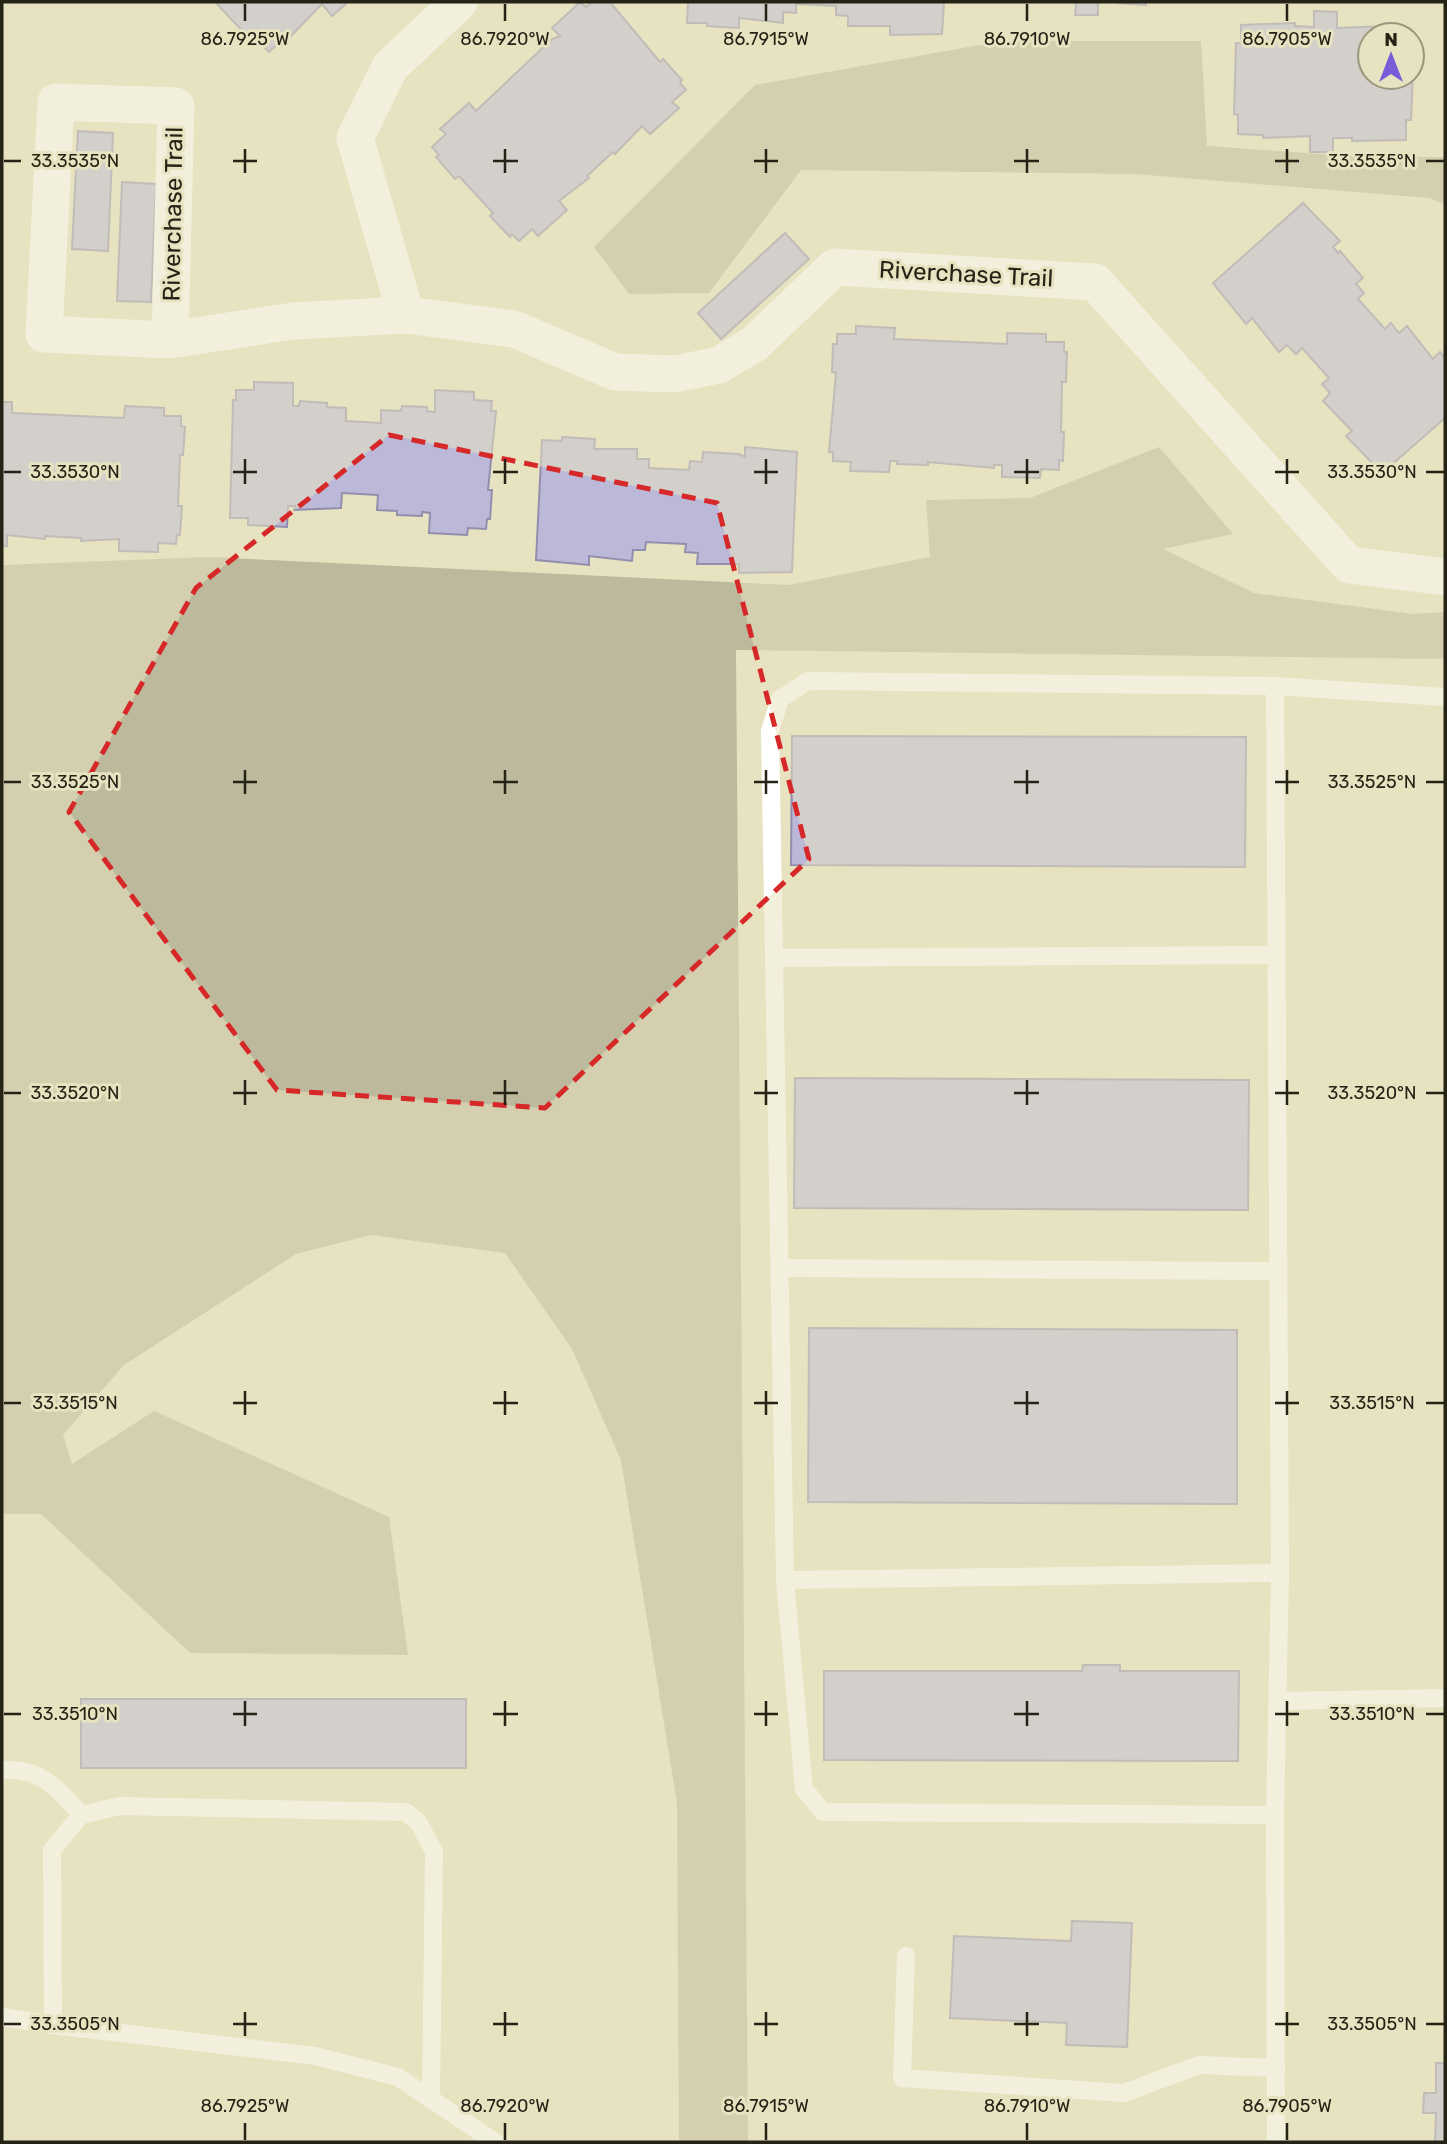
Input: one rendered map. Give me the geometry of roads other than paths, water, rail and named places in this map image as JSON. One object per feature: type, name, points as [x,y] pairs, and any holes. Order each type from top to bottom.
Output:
[{"type":"street","points":[[406,314],[355,138],[390,67],[459,2]]},
{"type":"street","name":"Riverchase Trail","points":[[170,340],[176,106],[56,102],[44,334],[170,340],[293,321],[406,314],[514,329],[615,372],[675,373],[719,365],[754,344],[835,267],[1096,282],[1349,565],[1445,577]]},
{"type":"lane","points":[[1275,1815],[823,1812],[804,1789],[785,1580],[770,731],[780,699],[808,681],[1275,687],[1445,697]]},
{"type":"lane","points":[[1275,687],[1280,1573],[1275,1815],[1276,2142]]},
{"type":"lane","points":[[774,958],[1276,955]]},
{"type":"lane","points":[[780,1268],[1278,1271]]},
{"type":"lane","points":[[785,1580],[1280,1573]]},
{"type":"lane","points":[[1278,1700],[1445,1698]]},
{"type":"lane","points":[[2,1770],[36,1774],[61,1791],[81,1815]]},
{"type":"lane","points":[[53,2025],[52,1850],[81,1815],[120,1806],[406,1812],[418,1822],[434,1851],[432,2100]]},
{"type":"lane","points":[[906,1956],[902,2078],[1124,2093],[1199,2065],[1276,2068]]},
{"type":"lane","points":[[2,2017],[315,2056],[398,2077],[495,2142]]}]
